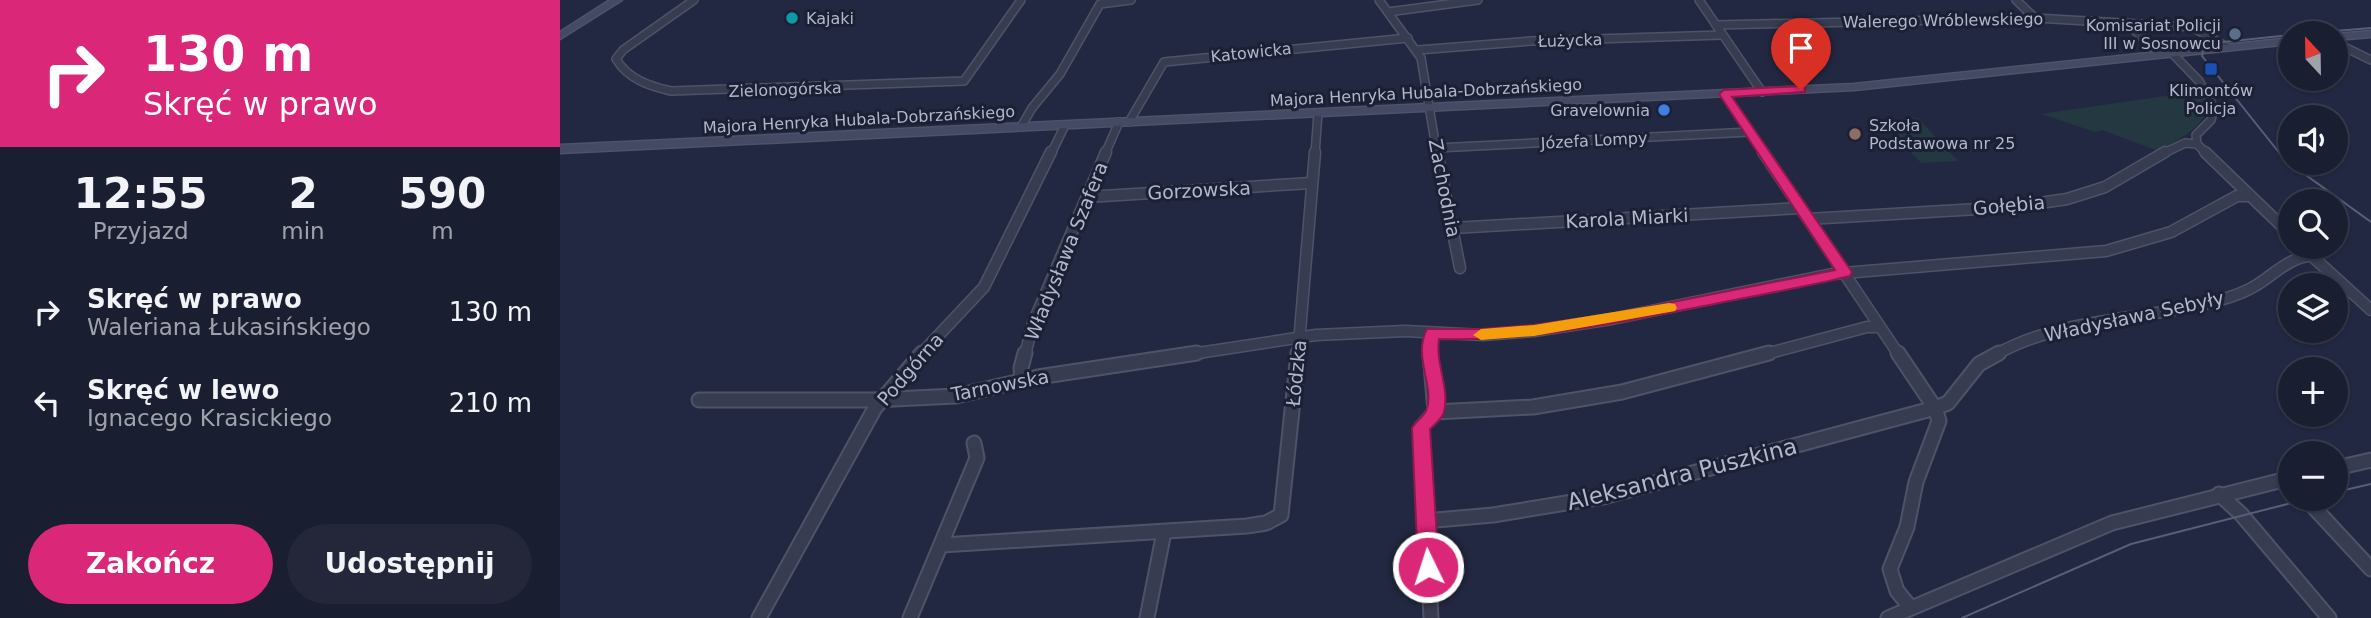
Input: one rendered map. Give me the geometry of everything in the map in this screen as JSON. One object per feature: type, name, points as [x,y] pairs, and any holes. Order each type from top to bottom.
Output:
[{"type":"street","points":[[561,29],[603,0]]},
{"type":"street","points":[[561,29],[579,24],[617,0]]},
{"type":"street","name":"Zielonogórska","points":[[694,0],[622,50],[617,59],[618,64],[639,81],[671,91],[964,81],[1021,0]]},
{"type":"street","points":[[1020,127],[1060,74],[1100,4],[1130,0]]},
{"type":"street","points":[[1379,0],[1418,50]]},
{"type":"street","points":[[1388,12],[1478,0]]},
{"type":"street","points":[[1699,0],[1762,92]]},
{"type":"street","points":[[2015,0],[2035,18]]},
{"type":"street","name":"Walerego Wróblewskiego","points":[[1716,25],[2035,18],[2192,27],[2227,47]]},
{"type":"street","points":[[2128,24],[2166,53],[2182,60],[2205,90],[2216,109],[2211,119],[2196,135],[2197,144],[2278,223]]},
{"type":"street","points":[[2348,36],[2371,34]]},
{"type":"street","name":"Łużycka","points":[[1418,50],[1531,41],[1722,35]]},
{"type":"street","name":"Katowicka","points":[[1124,122],[1164,62],[1408,38]]},
{"type":"street","name":"Majora Henryka Hubala-Dobrzańskiego","points":[[560,149],[1762,92],[1889,84],[2278,42]]},
{"type":"street","points":[[2348,49],[2371,60]]},
{"type":"street","name":"Zachodnia","points":[[1418,50],[1449,223],[1453,228],[1460,268]]},
{"type":"street","points":[[1724,94],[1935,408],[1939,421],[1916,482],[1907,527],[1890,569],[1897,592],[1911,608]]},
{"type":"street","name":"Łódzka","points":[[942,545],[1257,524],[1281,515],[1300,338],[1318,113]]},
{"type":"street","name":"Władysława Szafera","points":[[1022,381],[1021,368],[1033,323],[1087,197],[1124,122]]},
{"type":"street","name":"Podgórna","points":[[759,618],[881,400],[984,288],[1065,125]]},
{"type":"street","name":"Józefa Lompy","points":[[1437,148],[1750,132]]},
{"type":"street","name":"Gołębia","points":[[1808,219],[2012,207],[2067,199],[2105,187],[2174,146],[2197,144]]},
{"type":"street","name":"Gorzowska","points":[[1087,197],[1311,183]]},
{"type":"street","name":"Tarnowska","points":[[699,400],[881,400],[976,394],[1022,381],[1300,338],[1384,331],[1483,335],[1534,331],[1612,319],[1845,272],[2106,251],[2171,232],[2237,196],[2250,196]]},
{"type":"street","name":"Karola Miarki","points":[[1453,228],[1801,208]]},
{"type":"street","name":"Władysława Sebyły","points":[[1935,408],[1948,402],[1979,364],[2018,342],[2052,331],[2220,300],[2253,287],[2296,259]]},
{"type":"street","points":[[2316,259],[2371,310]]},
{"type":"street","points":[[1435,412],[1533,407],[1622,392],[1867,327],[1880,327]]},
{"type":"street","points":[[1431,618],[1421,428],[1435,412],[1436,391],[1429,350],[1432,333]]},
{"type":"street","name":"Aleksandra Puszkina","points":[[1425,521],[1493,515],[1603,497],[1935,408]]},
{"type":"street","points":[[910,618],[976,458],[974,443]]},
{"type":"street","points":[[2348,465],[2371,460]]},
{"type":"street","points":[[1888,618],[2112,523],[2219,494],[2278,483]]},
{"type":"street","points":[[2219,494],[2241,514],[2329,618]]},
{"type":"street","points":[[2317,511],[2371,569]]},
{"type":"street","points":[[1147,618],[1164,532]]},
{"type":"shaded area","points":[[2199,91],[2208,106],[2201,121],[2188,133],[2158,151],[2102,130],[2095,132],[2041,114]]},
{"type":"shaded area","points":[[1918,118],[1958,161],[1921,163],[1882,120]]},
{"type":"tram line","points":[[2348,30],[2371,28]]},
{"type":"tram line","points":[[2278,36],[2214,43],[2204,47],[2202,56],[2285,160],[2371,222]]},
{"type":"tram line","points":[[2348,489],[2371,484]]},
{"type":"tram line","points":[[1962,618],[2131,544],[2278,506]]},
{"type":"slow traffic","points":[[1481,335],[1534,331],[1669,308]]},
{"type":"place","name":"Kajaki","points":[[792,18]]},
{"type":"place","name":"Komisariat Policji III w Sosnowcu","points":[[2235,34]]},
{"type":"place","name":"Klimontów Policja","points":[[2211,69]]},
{"type":"place","name":"Gravelownia","points":[[1664,110]]},
{"type":"place","name":"Szkoła Podstawowa nr 25","points":[[1855,134]]},
{"type":"route","points":[[1428,567],[1421,428],[1435,412],[1436,391],[1429,350],[1432,333],[1483,335],[1534,331],[1612,319],[1845,272],[1724,94],[1801,90]]}]
